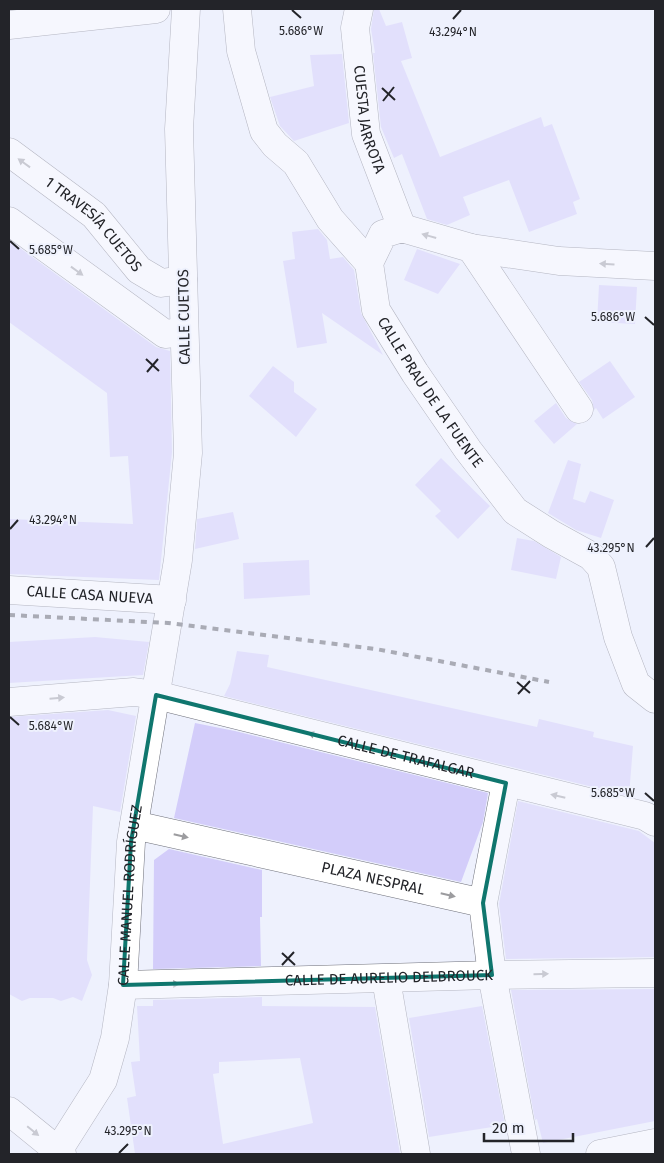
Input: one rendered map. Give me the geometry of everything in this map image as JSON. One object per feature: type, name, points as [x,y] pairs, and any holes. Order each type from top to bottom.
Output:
[{"type":"street","points":[[9,25],[156,9]]},
{"type":"street","name":"CALLE CUETOS","points":[[170,612],[187,473],[180,129],[186,9]]},
{"type":"street","points":[[237,9],[241,51],[264,131],[275,145],[296,163],[330,219],[369,263],[383,234],[402,228],[471,248],[559,261],[655,266]]},
{"type":"street","name":"CUESTA JARROTA","points":[[359,9],[355,28],[366,134],[402,228]]},
{"type":"street","name":"1 TRAVESÍA CUETOS","points":[[9,152],[94,215],[139,270],[161,283],[183,280]]},
{"type":"street","points":[[9,222],[165,334],[184,332]]},
{"type":"street","points":[[471,248],[579,409]]},
{"type":"street","name":"CALLE PRAU DE LA FUENTE","points":[[369,263],[376,310],[468,450],[515,511],[591,556],[601,567],[618,638],[636,684],[655,699]]},
{"type":"street","name":"CALLE CASA NUEVA","points":[[9,590],[170,612]]},
{"type":"street","name":"CALLE MANUEL RODRÍGUEZ","points":[[59,1153],[104,1080],[115,1038],[123,985],[131,842],[170,612]]},
{"type":"street","name":"CALLE DE TRAFALGAR","points":[[9,702],[134,692],[156,695],[506,784],[645,816],[655,822]]},
{"type":"street","points":[[506,784],[483,903],[492,975],[526,1154]]},
{"type":"street","name":"PLAZA NESPRAL","points":[[134,825],[483,903]]},
{"type":"street","name":"CALLE DE AURELIO DELBROUCK","points":[[123,985],[492,975],[655,973]]},
{"type":"street","points":[[386,979],[416,1154]]},
{"type":"street","points":[[9,1111],[59,1153]]},
{"type":"street","points":[[600,1154],[653,1144]]},
{"type":"highlighted area","points":[[156,695],[506,783],[483,903],[492,975],[123,985],[131,842]]},
{"type":"building","points":[[374,9],[379,9],[386,26],[402,22],[412,58],[401,61],[440,157],[541,117],[544,127],[552,124],[580,199],[573,202],[577,214],[529,232],[509,180],[463,197],[470,215],[447,225],[427,219],[402,154],[394,158],[381,127],[373,53],[375,53],[371,29]]},
{"type":"building","points":[[342,54],[349,123],[294,141],[280,126],[270,97],[314,86],[310,55]]},
{"type":"building","points":[[318,229],[327,240],[330,259],[343,257],[354,270],[361,313],[383,355],[322,313],[327,343],[297,348],[283,261],[295,259],[292,232]]},
{"type":"building","points":[[9,240],[156,347],[170,351],[172,452],[159,580],[9,574],[9,519],[133,524],[128,456],[110,457],[107,393],[9,322]]},
{"type":"building","points":[[417,249],[460,264],[438,294],[404,280]]},
{"type":"building","points":[[599,285],[637,287],[635,324],[597,322]]},
{"type":"building","points":[[610,361],[635,397],[603,419],[596,408],[594,410],[592,400],[579,382]]},
{"type":"building","points":[[273,366],[294,382],[294,392],[317,409],[296,437],[249,396]]},
{"type":"building","points":[[556,403],[566,418],[577,424],[554,444],[534,421]]},
{"type":"building","points":[[441,458],[490,506],[458,539],[435,516],[441,511],[415,485]]},
{"type":"building","points":[[568,460],[581,464],[573,499],[585,503],[590,491],[614,500],[601,538],[576,530],[548,513]]},
{"type":"building","points":[[233,512],[239,539],[195,549],[197,519]]},
{"type":"building","points":[[517,538],[534,541],[561,557],[556,579],[511,570]]},
{"type":"building","points":[[309,560],[310,595],[244,599],[243,563]]},
{"type":"building","points":[[95,637],[149,642],[143,675],[9,683],[9,642]]},
{"type":"building","points":[[237,651],[269,655],[267,667],[537,727],[539,719],[594,732],[593,737],[633,746],[629,796],[224,696],[230,684]]},
{"type":"building","points":[[108,710],[136,716],[120,812],[93,806],[87,960],[92,975],[82,1001],[73,997],[61,1001],[53,998],[30,998],[22,1001],[9,994],[9,717]]},
{"type":"building","points":[[195,723],[235,731],[488,793],[483,822],[461,882],[174,818]]},
{"type":"building","points":[[518,801],[639,831],[655,843],[655,957],[506,959],[499,904]]},
{"type":"building","points":[[169,849],[262,870],[262,917],[260,917],[261,966],[153,969],[154,860]]},
{"type":"building","points":[[655,989],[655,1121],[543,1143],[537,1119],[535,1120],[511,990]]},
{"type":"building","points":[[262,997],[262,1006],[375,1007],[400,1154],[135,1154],[127,1098],[136,1096],[131,1062],[140,1061],[137,1006],[153,1006],[153,1000]],"holes":[[[300,1058],[313,1123],[223,1144],[213,1074],[219,1073],[219,1062]]]},
{"type":"building","points":[[482,1006],[505,1125],[429,1137],[409,1018]]},
{"type":"railway","points":[[9,615],[168,623],[376,649],[549,682]]}]
